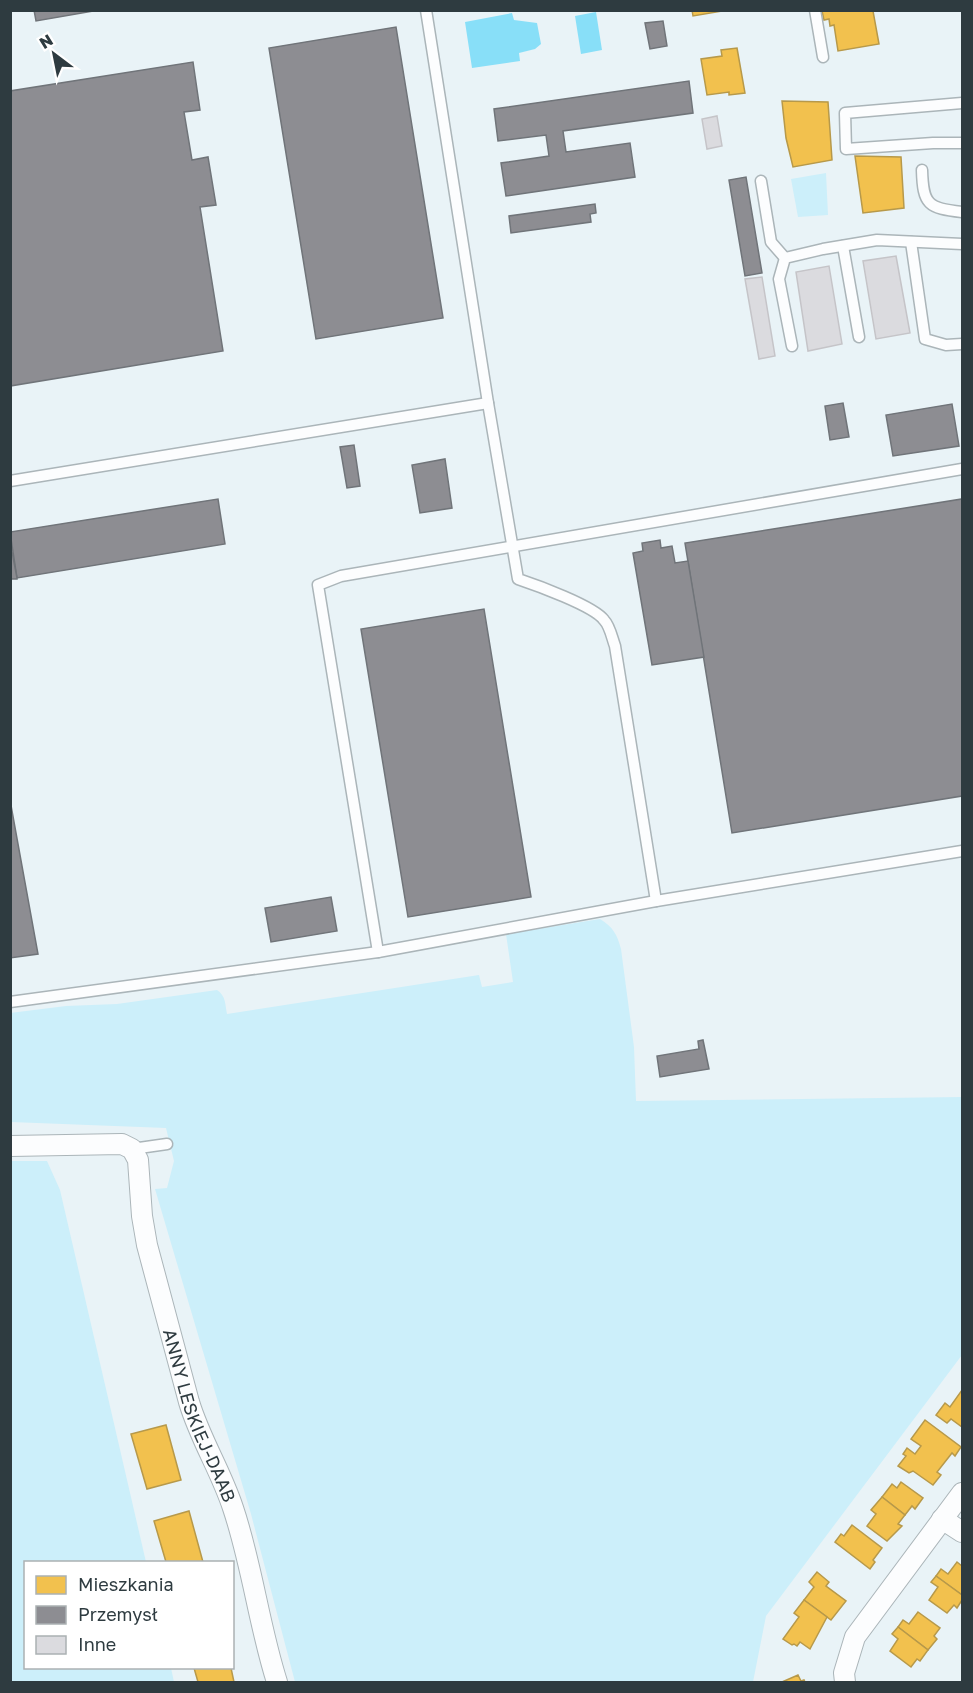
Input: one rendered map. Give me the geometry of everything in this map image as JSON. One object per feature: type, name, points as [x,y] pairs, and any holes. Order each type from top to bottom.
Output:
[{"type":"street","points":[[10,1146],[122,1144],[132,1149]]},
{"type":"street","name":"ANNY LESKIEJ-DAAB","points":[[132,1149],[138,1160],[142,1216],[147,1245],[189,1402],[234,1509],[277,1683]]},
{"type":"street","points":[[845,1683],[844,1673],[855,1637],[963,1493]]},
{"type":"street","points":[[942,1519],[963,1532]]},
{"type":"lane","points":[[426,10],[518,579],[581,605],[604,619],[615,646],[656,901]]},
{"type":"lane","points":[[815,10],[823,57]]},
{"type":"lane","points":[[963,103],[845,113],[846,149],[933,143],[963,144]]},
{"type":"lane","points":[[922,170],[923,191],[931,204],[942,209],[963,213]]},
{"type":"lane","points":[[760,181],[771,242],[785,258]]},
{"type":"lane","points":[[785,258],[877,240],[963,244]]},
{"type":"lane","points":[[911,242],[925,339],[946,345],[963,344]]},
{"type":"lane","points":[[843,246],[859,337]]},
{"type":"lane","points":[[785,258],[779,279],[792,346]]},
{"type":"lane","points":[[10,481],[488,403]]},
{"type":"lane","points":[[378,952],[318,585],[341,576],[963,469]]},
{"type":"lane","points":[[10,1002],[378,952],[656,901],[963,851]]},
{"type":"lane","points":[[132,1149],[167,1144]]},
{"type":"shaded area","points":[[826,173],[828,215],[798,217],[791,179]]},
{"type":"shaded area","points":[[600,919],[614,931],[621,949],[634,1047],[636,1101],[962,1097],[962,1355],[766,1616],[753,1682],[295,1682],[251,1514],[155,1189],[167,1188],[174,1161],[166,1128],[11,1122],[10,1013],[66,1006],[117,1004],[217,990],[224,998],[227,1014],[479,975],[482,987],[513,982],[506,934]]},
{"type":"shaded area","points":[[11,1161],[47,1161],[60,1190],[146,1561],[24,1561],[24,1669],[171,1669],[174,1682],[11,1682]]},
{"type":"water","points":[[596,12],[602,50],[581,54],[575,16]]},
{"type":"water","points":[[512,13],[514,20],[537,23],[541,44],[535,49],[519,53],[520,61],[472,68],[465,22]]},
{"type":"building: Mieszkania","points":[[692,10],[728,10],[693,16]]},
{"type":"building: Mieszkania","points":[[871,10],[879,44],[838,51],[834,25],[830,26],[829,19],[824,20],[822,11]]},
{"type":"building: Mieszkania","points":[[737,48],[745,93],[729,95],[729,92],[707,95],[701,59],[722,56],[721,50]]},
{"type":"building: Mieszkania","points":[[782,101],[828,102],[832,160],[793,167],[786,138]]},
{"type":"building: Mieszkania","points":[[855,156],[901,157],[904,208],[863,213]]},
{"type":"building: Mieszkania","points":[[962,1390],[962,1427],[951,1419],[947,1423],[936,1415],[945,1403],[950,1407]]},
{"type":"building: Mieszkania","points":[[925,1420],[961,1447],[955,1456],[952,1453],[937,1472],[941,1475],[933,1485],[913,1471],[909,1473],[898,1466],[906,1456],[903,1454],[907,1448],[915,1454],[921,1446],[911,1439]]},
{"type":"building: Mieszkania","points":[[166,1425],[181,1480],[147,1489],[131,1434]]},
{"type":"building: Mieszkania","points":[[901,1482],[923,1498],[915,1509],[912,1506],[905,1515],[882,1497],[892,1484],[897,1488]]},
{"type":"building: Mieszkania","points":[[882,1497],[905,1515],[898,1524],[902,1526],[887,1541],[867,1526],[876,1514],[871,1510]]},
{"type":"building: Mieszkania","points":[[189,1511],[203,1561],[166,1561],[154,1521]]},
{"type":"building: Mieszkania","points":[[852,1525],[882,1548],[873,1560],[875,1562],[870,1569],[835,1542],[841,1534],[844,1536]]},
{"type":"building: Mieszkania","points":[[957,1562],[962,1566],[962,1595],[936,1576],[941,1569],[948,1574]]},
{"type":"building: Mieszkania","points":[[817,1572],[829,1582],[826,1586],[846,1601],[831,1620],[804,1600],[814,1587],[809,1582]]},
{"type":"building: Mieszkania","points":[[936,1576],[962,1595],[957,1608],[954,1605],[947,1613],[929,1600],[938,1587],[931,1582]]},
{"type":"building: Mieszkania","points":[[804,1600],[827,1617],[810,1649],[800,1642],[797,1646],[783,1639],[799,1617],[794,1613]]},
{"type":"building: Mieszkania","points":[[918,1612],[940,1628],[934,1636],[937,1639],[928,1650],[898,1627],[903,1620],[909,1624]]},
{"type":"building: Mieszkania","points":[[898,1627],[928,1650],[920,1661],[917,1659],[911,1667],[890,1651],[898,1639],[892,1634]]},
{"type":"building: Mieszkania","points":[[194,1669],[231,1669],[234,1682],[198,1682]]},
{"type":"building: Mieszkania","points":[[798,1675],[801,1681],[805,1682],[782,1682]]},
{"type":"building: Przemysł","points":[[34,10],[99,10],[36,21]]},
{"type":"building: Przemysł","points":[[663,21],[667,46],[650,49],[645,23]]},
{"type":"building: Przemysł","points":[[396,27],[443,318],[316,339],[269,48]]},
{"type":"building: Przemysł","points":[[193,62],[200,110],[184,112],[192,160],[208,157],[216,205],[200,207],[223,351],[10,386],[10,91]]},
{"type":"building: Przemysł","points":[[689,81],[693,113],[563,131],[566,152],[630,143],[635,177],[506,196],[501,163],[549,156],[546,135],[498,141],[494,109]]},
{"type":"building: Przemysł","points":[[746,177],[762,273],[745,276],[729,180]]},
{"type":"building: Przemysł","points":[[595,204],[596,213],[590,214],[591,222],[511,233],[509,216]]},
{"type":"building: Przemysł","points":[[843,403],[849,437],[830,440],[825,406]]},
{"type":"building: Przemysł","points":[[952,404],[959,446],[893,456],[886,415]]},
{"type":"building: Przemysł","points":[[354,445],[360,486],[347,488],[340,447]]},
{"type":"building: Przemysł","points":[[445,459],[452,508],[420,513],[412,465]]},
{"type":"building: Przemysł","points":[[218,499],[225,544],[17,578],[10,532]]},
{"type":"building: Przemysł","points":[[962,499],[962,796],[732,833],[685,543]]},
{"type":"building: Przemysł","points":[[660,540],[661,548],[672,546],[675,563],[688,561],[704,657],[652,665],[633,553],[643,551],[642,543]]},
{"type":"building: Przemysł","points":[[10,541],[17,578],[17,579],[10,579]]},
{"type":"building: Przemysł","points":[[484,609],[531,897],[408,917],[361,629]]},
{"type":"building: Przemysł","points":[[10,800],[38,954],[10,958]]},
{"type":"building: Przemysł","points":[[331,897],[337,931],[271,942],[265,908]]},
{"type":"building: Przemysł","points":[[703,1040],[709,1069],[660,1077],[657,1056],[699,1049],[698,1041]]},
{"type":"building: Inne","points":[[717,116],[722,146],[707,149],[702,119]]},
{"type":"building: Inne","points":[[896,256],[910,333],[876,339],[863,261]]},
{"type":"building: Inne","points":[[829,266],[842,344],[808,351],[796,272]]},
{"type":"building: Inne","points":[[762,277],[775,356],[759,359],[745,279]]}]
